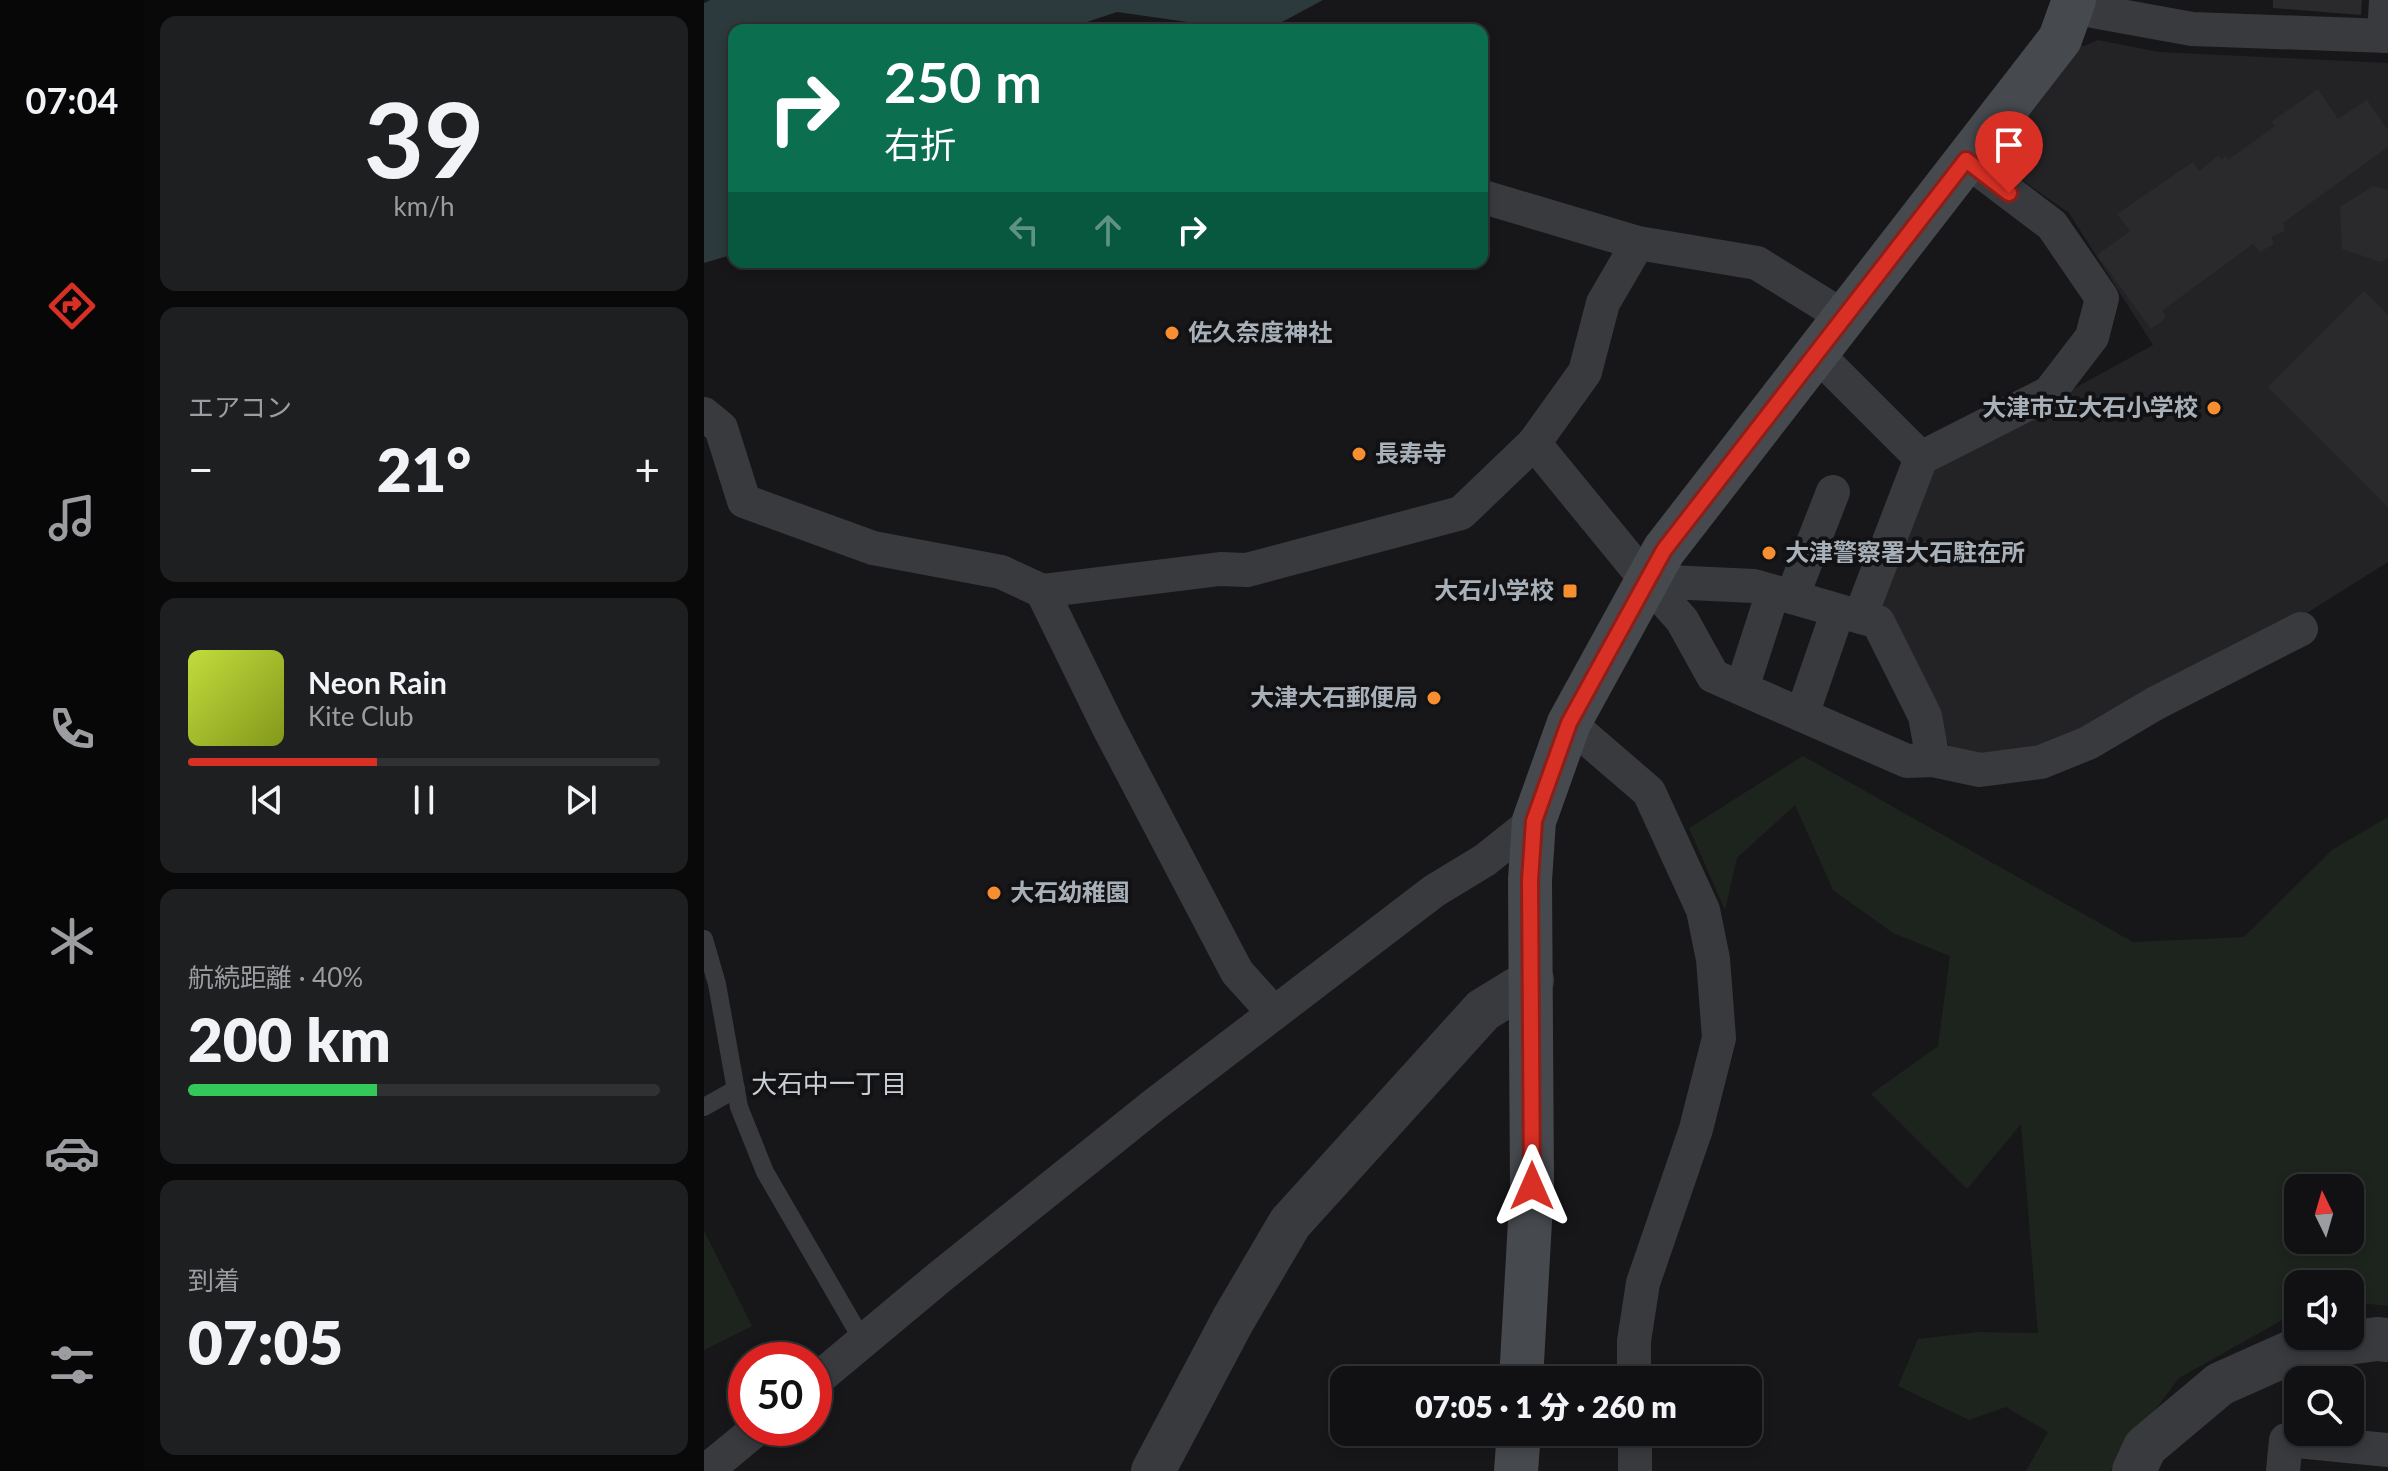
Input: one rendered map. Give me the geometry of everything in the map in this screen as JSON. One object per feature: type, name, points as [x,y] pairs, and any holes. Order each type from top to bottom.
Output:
[{"type":"main road","points":[[1522,1366],[1532,1186],[1530,880],[1534,821],[1569,723],[1664,550],[2060,39],[2072,4]]},
{"type":"main road","points":[[1516,1471],[1518,1446]]},
{"type":"street","points":[[2072,4],[2192,29],[2386,36],[2386,0]]},
{"type":"street","points":[[1802,715],[1921,458],[2049,393],[2092,337],[2102,298],[2052,225],[1966,160]]},
{"type":"street","points":[[1488,198],[1638,243],[1757,263],[1844,317]]},
{"type":"street","points":[[704,414],[721,428],[744,501],[873,548],[1001,572],[1042,591],[1220,569],[1247,570],[1461,513],[1534,443],[1585,372],[1603,303],[1638,243]]},
{"type":"street","points":[[1816,353],[1921,458]]},
{"type":"street","points":[[1534,443],[1682,620],[1713,676],[1907,761],[1933,760],[1980,770],[2041,762],[2088,743],[2156,703],[2301,629]]},
{"type":"street","points":[[1742,688],[1833,492]]},
{"type":"street","points":[[1647,581],[1754,586],[1878,622],[1925,716],[1933,760]]},
{"type":"street","points":[[1042,591],[1109,728],[1237,972],[1274,1013]]},
{"type":"street","points":[[1569,723],[1649,792],[1703,910],[1713,959],[1719,1038],[1696,1129],[1643,1283],[1634,1341],[1634,1366]]},
{"type":"street","points":[[832,1367],[1154,1105],[1434,891],[1485,860],[1534,821]]},
{"type":"street","points":[[1153,1471],[1233,1320],[1290,1223],[1483,1010],[1532,980]]},
{"type":"street","points":[[2134,1471],[2145,1447],[2220,1384],[2296,1350],[2388,1340]]},
{"type":"street","points":[[2283,1471],[2286,1440],[2388,1450]]},
{"type":"street","points":[[706,1471],[736,1446]]},
{"type":"street","points":[[1635,1446],[1635,1471]]},
{"type":"lane","points":[[704,939],[717,984],[739,1107],[765,1172],[863,1341]]},
{"type":"lane","points":[[704,1107],[736,1089]]},
{"type":"shaded area","points":[[710,0],[1323,0],[1278,24],[1202,24],[1117,12],[1081,24],[728,24],[728,256],[704,263],[704,3]]},
{"type":"shaded area","name":"大津市立大石小学校","points":[[2098,40],[2159,52],[2388,63],[2388,562],[2294,621],[2043,751],[1954,755],[1876,598],[1926,470],[2153,345],[2069,213],[1992,159],[2074,43],[2084,46]]},
{"type":"shaded area","points":[[1803,756],[2133,942],[2244,937],[2332,850],[2388,817],[2388,1306],[2364,1303],[2364,1270],[2284,1270],[2284,1319],[2179,1378],[2110,1471],[2026,1471],[2048,1432],[2006,1407],[1969,1420],[1898,1386],[1918,1339],[1978,1332],[2038,1333],[2021,1124],[1967,1189],[1871,1094],[1938,1046],[1950,956],[1893,933],[1833,890],[1795,805],[1737,858],[1725,910],[1689,828]]},
{"type":"shaded area","points":[[704,1231],[752,1326],[704,1350]]},
{"type":"building","points":[[2273,0],[2362,0],[2361,15],[2273,8]]},
{"type":"building","points":[[2318,89],[2338,119],[2367,100],[2388,130],[2388,147],[2283,223],[2285,231],[2271,237],[2274,244],[2260,252],[2253,244],[2163,310],[2166,318],[2151,329],[2097,255],[2130,231],[2117,214],[2193,162],[2199,171],[2218,156],[2222,160],[2226,156],[2228,160],[2275,126],[2271,122]]},
{"type":"building","points":[[2373,186],[2388,190],[2388,258],[2381,262],[2342,249],[2340,207]]},
{"type":"building","points":[[2364,291],[2388,315],[2388,507],[2268,387]]},
{"type":"place","name":"佐久奈度神社","points":[[1172,333]]},
{"type":"place","name":"大津市立大石小学校","points":[[2214,408]]},
{"type":"place","name":"長寿寺","points":[[1359,454]]},
{"type":"place","name":"大津警察署大石駐在所","points":[[1769,553]]},
{"type":"place","name":"大石小学校","points":[[1570,591]]},
{"type":"place","name":"大津大石郵便局","points":[[1434,698]]},
{"type":"place","name":"大石幼稚園","points":[[994,893]]},
{"type":"district","name":"大石中一丁目","points":[[829,1084]]},
{"type":"route","points":[[1532,1186],[1530,880],[1534,821],[1569,723],[1664,550],[1966,160],[2009,193]]}]
